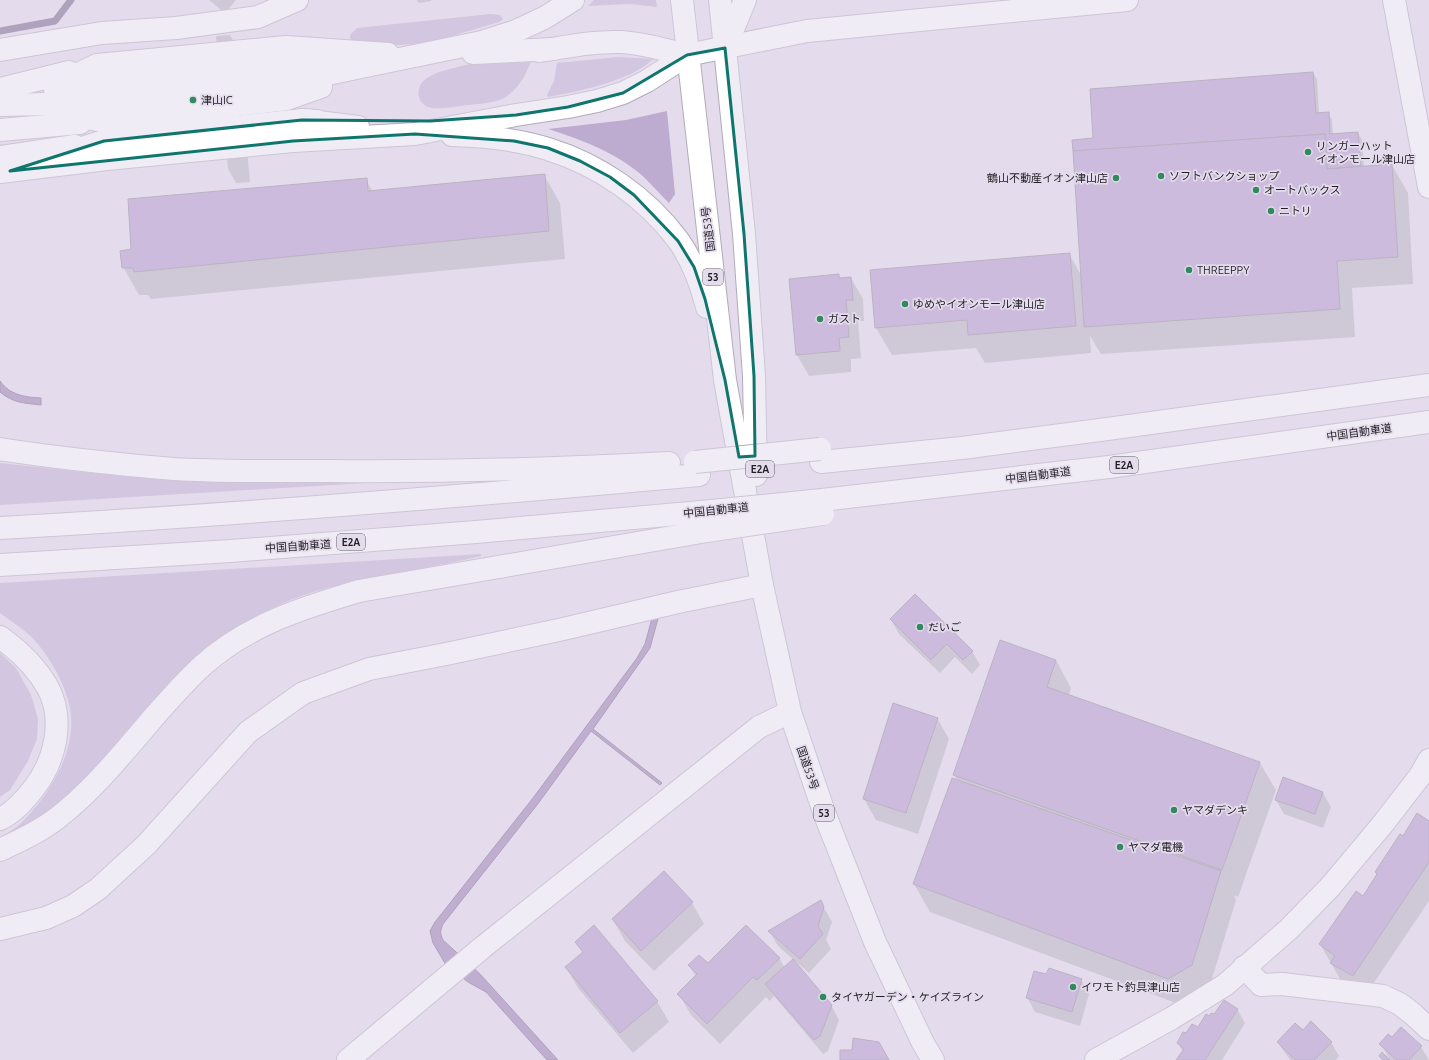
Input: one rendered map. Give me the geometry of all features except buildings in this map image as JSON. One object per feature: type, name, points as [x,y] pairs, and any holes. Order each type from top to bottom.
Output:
[{"type":"main road","points":[[0,50],[102,33],[176,28],[258,17],[297,0]]},
{"type":"main road","points":[[287,99],[415,56],[482,42],[516,31],[544,18],[573,0]]},
{"type":"main road","name":"国道53号","points":[[682,0],[687,55],[725,380],[762,585],[790,712],[824,815],[875,942],[923,1043],[933,1060]]},
{"type":"main road","name":"国道53号","points":[[720,0],[744,234],[754,376],[757,552]]},
{"type":"main road","points":[[725,48],[745,0]]},
{"type":"main road","points":[[3,168],[286,142],[415,134],[516,115],[568,108],[597,101],[623,93],[647,81],[687,55],[807,32],[1127,0]]},
{"type":"main road","points":[[1394,0],[1429,186]]},
{"type":"main road","points":[[3,168],[104,131],[287,99],[400,71],[443,63],[587,44],[620,42],[651,46],[687,55]]},
{"type":"main road","points":[[0,89],[97,65],[286,47],[415,56]]},
{"type":"main road","points":[[5,107],[98,84],[285,65],[554,48]]},
{"type":"main road","points":[[5,107],[97,65]]},
{"type":"main road","points":[[5,107],[104,131]]},
{"type":"main road","points":[[0,130],[104,131],[302,120],[387,122],[516,115]]},
{"type":"main road","points":[[302,120],[415,134],[474,136],[514,141],[548,148],[580,161],[610,177],[634,194],[658,217],[678,241],[694,267],[705,299],[725,380]]},
{"type":"main road","name":"E2A","points":[[0,528],[453,497],[697,468],[821,456],[962,448],[1422,387]]},
{"type":"main road","name":"中国自動車道","points":[[0,565],[232,551],[460,534],[704,522],[822,507],[1427,422]]},
{"type":"main road","points":[[0,449],[51,457],[175,469],[419,472],[697,468]]},
{"type":"main road","points":[[0,850],[27,837],[55,820],[78,801],[103,776],[169,699],[203,666],[237,640],[270,621],[359,591],[704,522]]},
{"type":"main road","points":[[0,929],[46,918],[73,906],[98,889],[146,845],[248,732],[303,693],[368,669],[559,630],[678,602],[762,585]]},
{"type":"main road","points":[[0,637],[15,648],[34,668],[48,688],[56,711],[57,735],[52,758],[41,779],[24,801],[0,819]]},
{"type":"main road","points":[[348,1060],[483,947],[759,727],[790,712]]},
{"type":"main road","points":[[1096,1060],[1172,1018],[1225,985],[1289,929],[1330,887],[1382,825],[1420,776],[1429,760]]},
{"type":"main road","points":[[1244,967],[1261,985],[1282,984],[1382,996],[1400,1004],[1414,1014],[1429,1029]]},
{"type":"highlighted area","points":[[725,48],[744,234],[754,376],[755,456],[739,457],[725,380],[705,299],[694,267],[678,241],[634,195],[610,177],[580,161],[548,148],[514,141],[415,134],[293,141],[10,171],[104,141],[302,120],[430,121],[516,115],[568,107],[623,93],[687,55]]},
{"type":"shaded area","points":[[594,0],[656,0],[657,7],[630,4],[588,6]]},
{"type":"shaded area","points":[[490,14],[500,15],[503,19],[499,22],[430,42],[400,45],[359,44],[352,41],[350,37],[350,35],[357,28]]},
{"type":"shaded area","points":[[517,52],[533,55],[526,74],[518,86],[502,99],[487,103],[448,108],[431,108],[424,105],[419,97],[419,89],[423,81],[439,72]]},
{"type":"shaded area","points":[[618,57],[653,59],[643,67],[618,79],[574,92],[548,97],[547,95],[554,81],[557,63]]},
{"type":"shaded area","points":[[667,111],[675,194],[669,203],[650,183],[627,164],[584,142],[548,129],[626,120]]},
{"type":"shaded area","points":[[0,381],[4,386],[13,392],[29,397],[41,398],[41,405],[19,402],[5,396],[0,392]]},
{"type":"shaded area","points":[[0,463],[130,477],[366,483],[0,505]]},
{"type":"shaded area","points":[[481,554],[481,556],[320,590],[283,603],[252,619],[200,655],[164,688],[142,712],[99,765],[66,797],[36,820],[3,836],[18,826],[31,813],[51,786],[65,756],[70,740],[71,724],[69,702],[65,691],[58,674],[41,647],[31,636],[0,613],[0,583]]},
{"type":"shaded area","points":[[659,615],[650,648],[593,729],[662,783],[660,785],[591,731],[537,805],[443,924],[441,929],[443,940],[480,974],[558,1060],[547,1060],[486,992],[468,982],[446,965],[433,943],[430,931],[435,922],[533,798],[637,658],[645,644],[652,618]]},
{"type":"shaded area","points":[[0,653],[16,668],[31,695],[38,719],[37,739],[28,761],[10,790],[0,797]]},
{"type":"waterway","points":[[0,31],[55,21],[71,0]]},
{"type":"place","name":"津山IC","points":[[193,100]]},
{"type":"place","name":"リンガーハット イオンモール津山店","points":[[1308,152]]},
{"type":"place","name":"ソフトバンクショップ","points":[[1161,176]]},
{"type":"place","name":"鶴山不動産イオン津山店","points":[[1116,178]]},
{"type":"place","name":"オートバックス","points":[[1256,190]]},
{"type":"place","name":"ニトリ","points":[[1271,211]]},
{"type":"place","name":"THREEPPY","points":[[1189,270]]},
{"type":"place","name":"ゆめやイオンモール津山店","points":[[905,304]]},
{"type":"place","name":"ガスト","points":[[820,319]]},
{"type":"place","name":"だいご","points":[[920,627]]},
{"type":"place","name":"ヤマダデンキ","points":[[1174,810]]},
{"type":"place","name":"ヤマダ電機","points":[[1120,847]]},
{"type":"place","name":"イワモト釣具津山店","points":[[1073,987]]},
{"type":"place","name":"タイヤガーデン・ケイズライン","points":[[823,997]]}]
